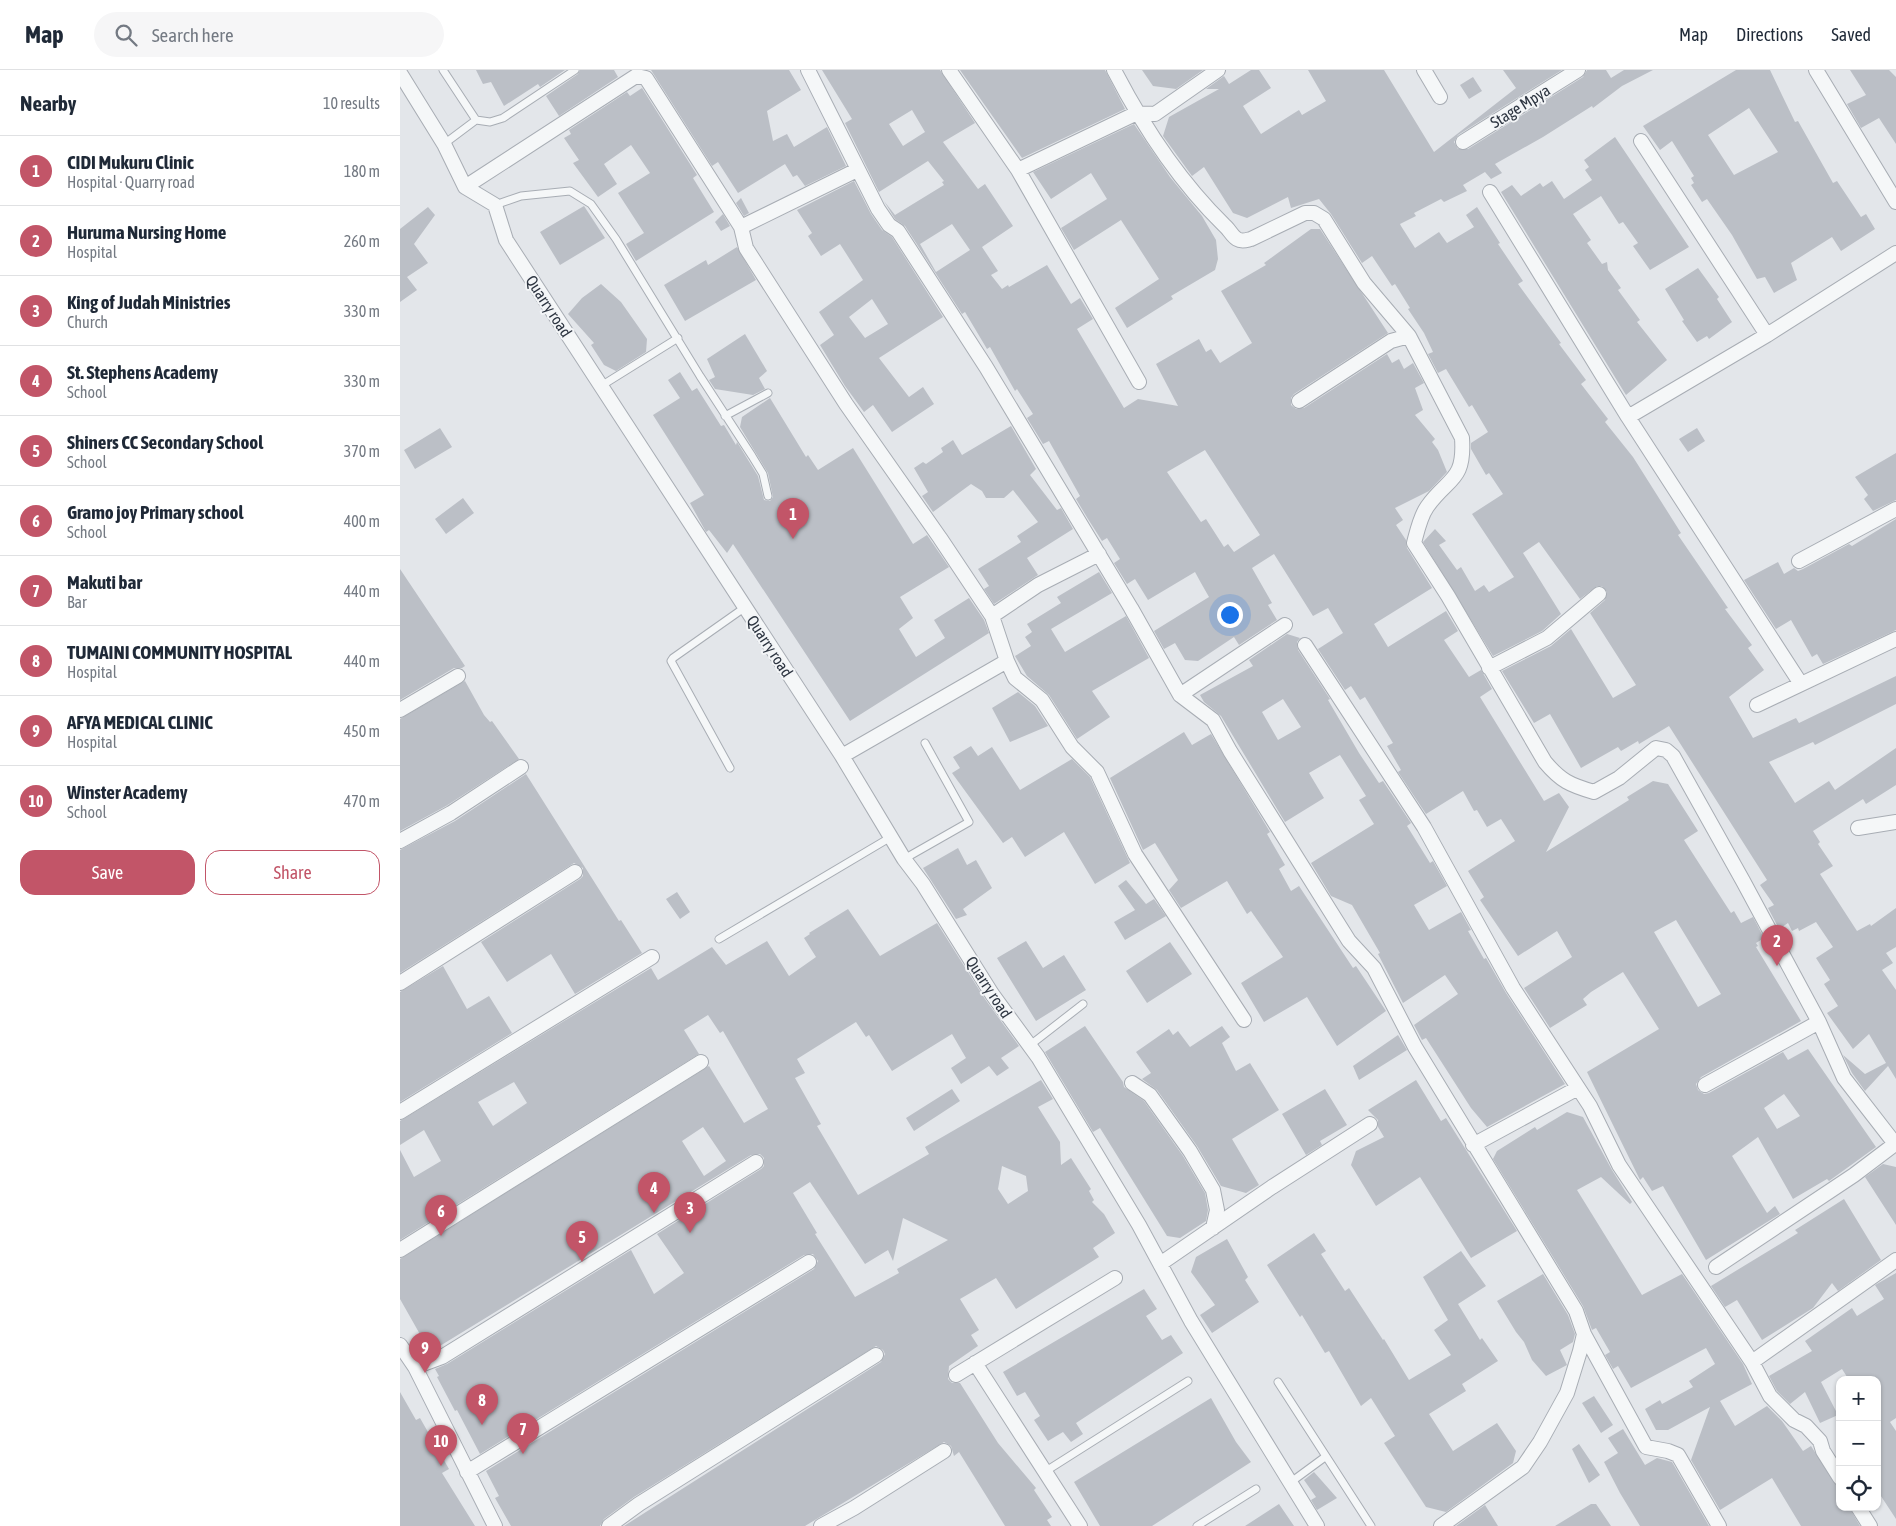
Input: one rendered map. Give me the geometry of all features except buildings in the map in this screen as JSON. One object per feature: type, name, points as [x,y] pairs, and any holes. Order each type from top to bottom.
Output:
[{"type":"street","points":[[808,70],[826,102],[857,170],[878,209],[888,225],[898,231],[986,367],[1099,554],[1180,695],[1213,720],[1230,751],[1349,941],[1374,968],[1415,1047],[1473,1145],[1568,1296],[1584,1334],[1646,1447],[1678,1455],[1719,1526]]},
{"type":"street","points":[[949,70],[1018,170],[1139,382]]},
{"type":"street","points":[[1114,70],[1137,113],[1203,204],[1230,231],[1234,238],[1242,241],[1251,239],[1305,213],[1314,214],[1324,219],[1364,283],[1410,336],[1462,438],[1461,462],[1454,479],[1426,507],[1414,543],[1448,596],[1545,762],[1556,776],[1570,785],[1594,792],[1619,778],[1656,748],[1666,750],[1673,756],[1819,1022],[1844,1078],[1896,1145],[1846,1181],[1716,1267]]},
{"type":"street","points":[[1018,170],[1137,113],[1155,114],[1218,70]]},
{"type":"street","points":[[1424,70],[1440,97]]},
{"type":"street","name":"Stage Mpya","points":[[1462,142],[1578,70]]},
{"type":"street","points":[[1816,70],[1896,202]]},
{"type":"street","points":[[400,73],[444,144],[465,187],[496,205]]},
{"type":"street","points":[[465,187],[639,75],[646,78],[742,227],[746,248],[846,404],[992,616],[1006,661],[1015,678],[1042,700],[1072,747],[1097,772],[1135,854],[1244,1020]]},
{"type":"street","points":[[1641,141],[1767,335]]},
{"type":"street","points":[[742,227],[857,170]]},
{"type":"street","points":[[1490,192],[1628,417],[1801,684]]},
{"type":"street","name":"Quarry road","points":[[496,205],[506,240],[842,756],[904,858],[923,884],[992,994],[1038,1057],[1139,1225],[1191,1321],[1317,1526]]},
{"type":"street","points":[[1628,417],[1767,335],[1896,253]]},
{"type":"street","points":[[1299,401],[1391,341],[1410,336]]},
{"type":"street","points":[[1799,561],[1896,509]]},
{"type":"street","points":[[992,616],[1038,585],[1099,554]]},
{"type":"street","points":[[1489,668],[1547,638],[1598,594]]},
{"type":"street","points":[[1180,695],[1285,625]]},
{"type":"street","points":[[1757,705],[1896,639]]},
{"type":"street","points":[[1305,645],[1424,827],[1513,988],[1590,1106],[1619,1165],[1752,1362],[1770,1396],[1794,1420],[1806,1426],[1820,1441],[1823,1451],[1836,1472]]},
{"type":"street","points":[[842,756],[1006,661]]},
{"type":"street","points":[[400,710],[458,676]]},
{"type":"street","points":[[400,841],[451,813],[521,767]]},
{"type":"street","points":[[1858,828],[1896,822]]},
{"type":"street","points":[[400,983],[575,872]]},
{"type":"street","points":[[400,1112],[652,957]]},
{"type":"street","points":[[1706,1085],[1819,1022]]},
{"type":"street","points":[[400,1250],[701,1062]]},
{"type":"street","points":[[1132,1083],[1150,1095],[1190,1151],[1213,1190],[1217,1210],[1213,1228]]},
{"type":"street","points":[[1473,1145],[1578,1088]]},
{"type":"street","points":[[1160,1264],[1370,1124]]},
{"type":"street","points":[[415,1366],[442,1358],[756,1162]]},
{"type":"street","points":[[1752,1362],[1896,1260]]},
{"type":"street","points":[[467,1472],[809,1262]]},
{"type":"street","points":[[956,1374],[1115,1278]]},
{"type":"street","points":[[1441,1526],[1522,1466],[1540,1442],[1567,1393],[1584,1334]]},
{"type":"street","points":[[400,1345],[415,1366],[495,1526]]},
{"type":"street","points":[[609,1526],[639,1504],[876,1355]]},
{"type":"street","points":[[975,1363],[1080,1526]]},
{"type":"street","points":[[821,1526],[854,1508],[944,1451]]},
{"type":"street","points":[[1861,1511],[1870,1526]]},
{"type":"lane","points":[[444,70],[476,120]]},
{"type":"lane","points":[[444,144],[476,120],[490,122],[503,118],[575,70]]},
{"type":"lane","points":[[496,205],[522,196],[570,191],[591,204],[616,239],[763,474],[768,496]]},
{"type":"lane","points":[[601,386],[678,338]]},
{"type":"lane","points":[[725,416],[768,393]]},
{"type":"lane","points":[[730,768],[671,661],[744,608]]},
{"type":"lane","points":[[904,858],[969,822],[925,743]]},
{"type":"lane","points":[[719,939],[891,837]]},
{"type":"lane","points":[[1029,1046],[1082,1004]]},
{"type":"lane","points":[[1046,1471],[1188,1381]]},
{"type":"lane","points":[[1278,1382],[1371,1526]]},
{"type":"lane","points":[[1291,1482],[1325,1457]]},
{"type":"lane","points":[[1197,1526],[1256,1489]]},
{"type":"place","name":"CIDI Mukuru Clinic","points":[[793,539]]},
{"type":"place","name":"Huruma Nursing Home","points":[[1777,966]]},
{"type":"place","name":"St. Stephens Academy","points":[[654,1213]]},
{"type":"place","name":"King of Judah Ministries","points":[[690,1233]]},
{"type":"place","name":"Gramo joy Primary school","points":[[441,1236]]},
{"type":"place","name":"Shiners CC Secondary School","points":[[582,1262]]},
{"type":"place","name":"AFYA MEDICAL CLINIC","points":[[425,1373]]},
{"type":"place","name":"TUMAINI COMMUNITY HOSPITAL","points":[[482,1425]]},
{"type":"place","name":"Makuti bar","points":[[523,1454]]},
{"type":"place","name":"Winster Academy","points":[[441,1466]]}]
